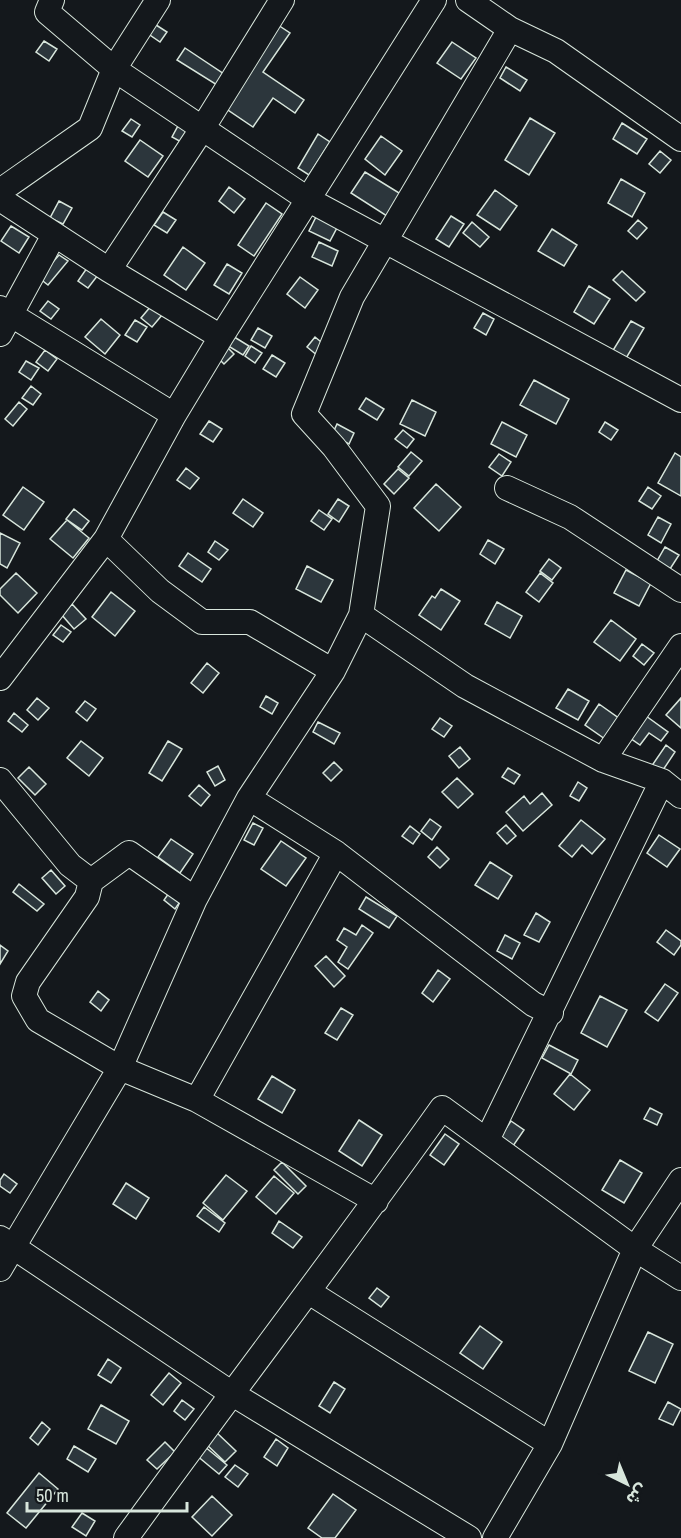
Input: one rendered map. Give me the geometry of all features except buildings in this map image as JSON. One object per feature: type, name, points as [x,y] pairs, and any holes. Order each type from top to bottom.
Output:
[{"type":"street","points":[[52,0],[47,12],[114,69],[309,200],[681,400]]},
{"type":"street","points":[[0,191],[90,128],[114,69],[158,0]]},
{"type":"street","points":[[109,270],[202,129],[282,0]]},
{"type":"street","points":[[0,678],[106,539],[174,415],[221,337],[434,0]]},
{"type":"street","points":[[468,0],[510,29],[556,51],[681,139]]},
{"type":"street","points":[[0,1269],[7,1243],[120,1068],[195,899],[249,798],[333,671],[361,615],[378,506],[334,447],[304,414],[352,297],[510,29]]},
{"type":"street","points":[[0,200],[109,270],[221,337]]},
{"type":"street","points":[[54,235],[4,319],[174,415]]},
{"type":"street","points":[[507,488],[570,517],[681,590]]},
{"type":"street","points":[[106,539],[160,591],[202,622],[250,622],[333,671]]},
{"type":"street","points":[[361,615],[465,686],[603,760],[672,789],[551,1013],[487,1140]]},
{"type":"street","points":[[603,760],[681,646]]},
{"type":"street","points":[[0,780],[70,865],[91,881]]},
{"type":"street","points":[[249,798],[336,852],[533,1004],[551,1013]]},
{"type":"street","points":[[197,1100],[336,852]]},
{"type":"street","points":[[195,899],[129,853],[91,881],[87,897],[28,982],[24,996],[39,1020],[120,1068],[197,1100],[376,1201]]},
{"type":"street","points":[[126,1538],[231,1393],[376,1201],[442,1108],[635,1249],[681,1278]]},
{"type":"street","points":[[495,1538],[550,1444],[635,1249],[681,1180]]},
{"type":"street","points":[[7,1243],[231,1393],[469,1538]]},
{"type":"street","points":[[309,1292],[550,1444]]}]
